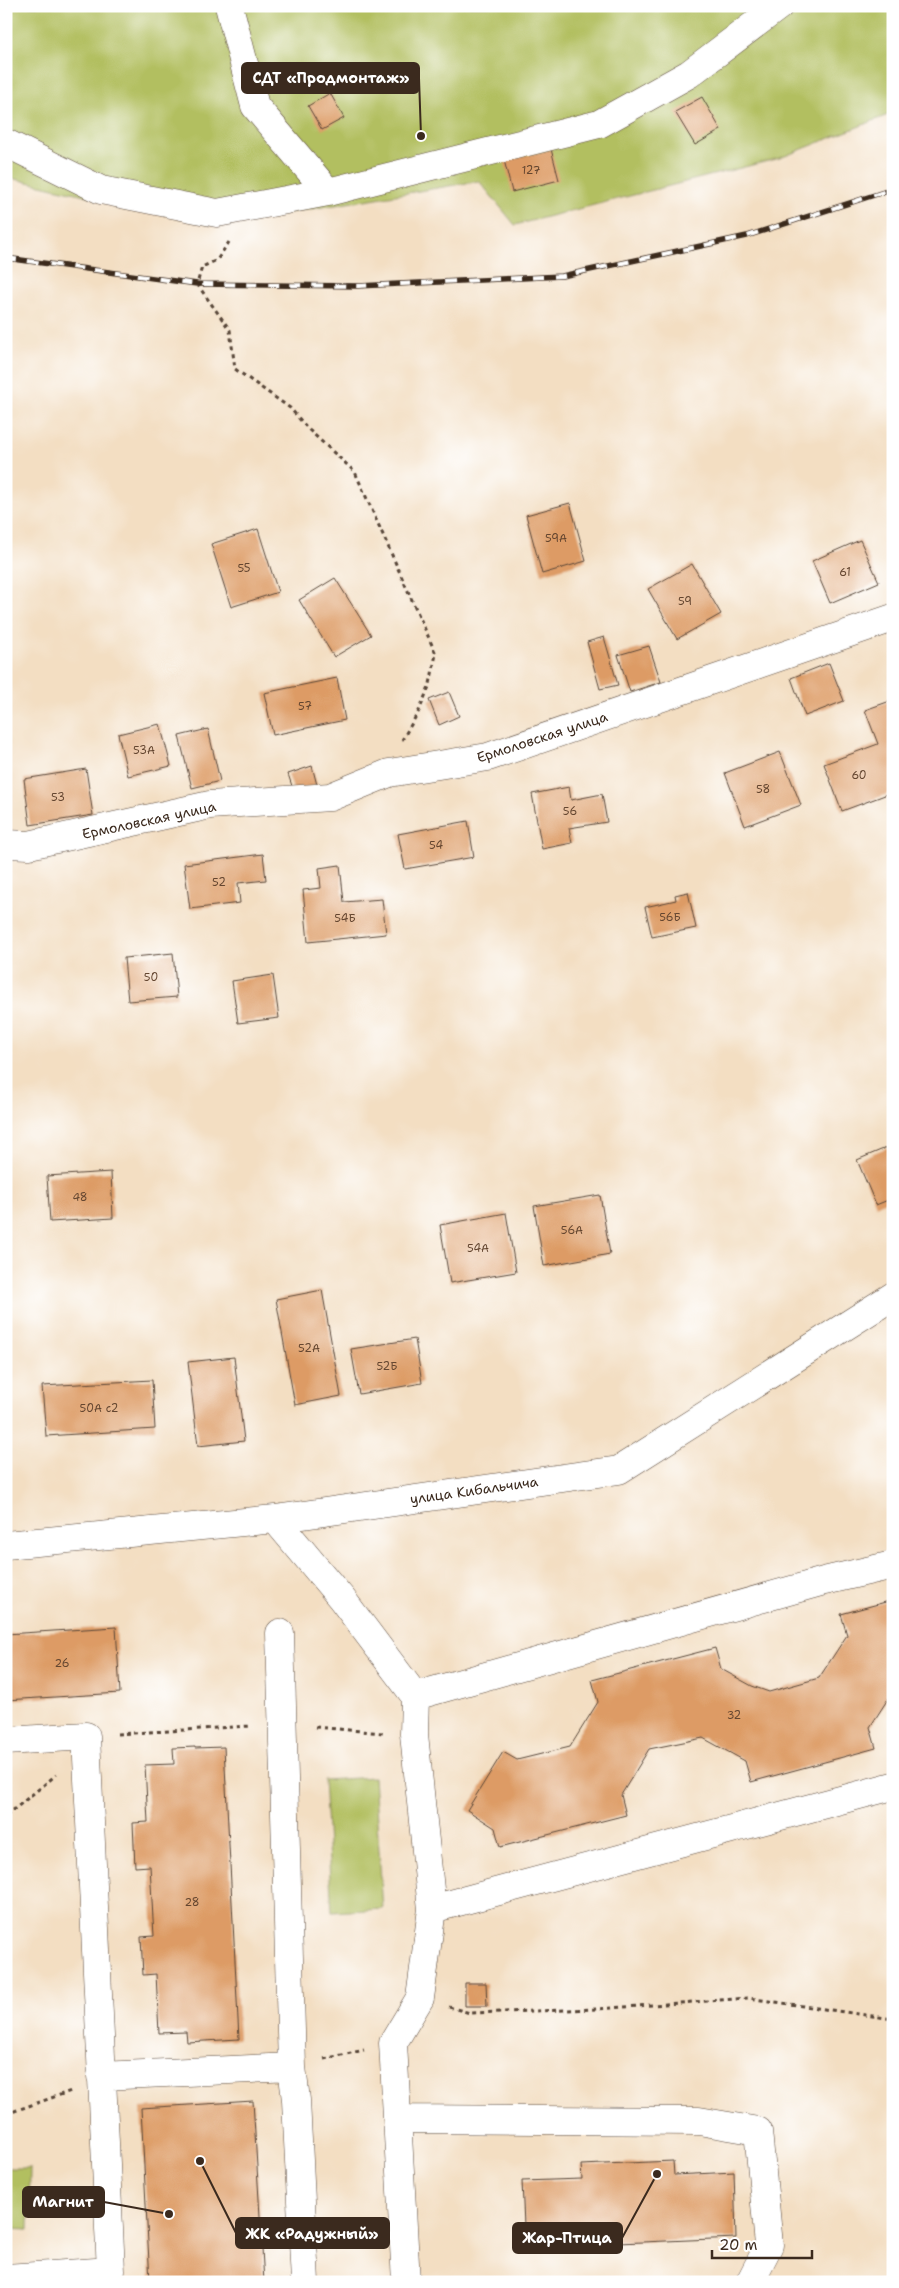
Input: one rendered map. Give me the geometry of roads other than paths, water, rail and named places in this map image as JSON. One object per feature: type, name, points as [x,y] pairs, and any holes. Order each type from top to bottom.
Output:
[{"type":"street","points":[[230,6],[255,106],[328,192]]},
{"type":"street","points":[[6,143],[101,190],[217,213],[328,192],[599,124],[688,74],[779,6]]},
{"type":"street","name":"Ермоловская улица","points":[[6,844],[29,845],[210,805],[330,797],[389,773],[488,757],[893,618]]},
{"type":"street","name":"улица Кибальчича","points":[[6,1545],[275,1519],[619,1470],[893,1296]]},
{"type":"street","points":[[275,1519],[342,1599],[415,1696],[414,1734],[432,1909],[420,1998],[394,2043],[406,2282]]},
{"type":"street","points":[[415,1696],[824,1581],[893,1565]]},
{"type":"street","points":[[280,1633],[292,2067],[296,2100],[305,2282]]},
{"type":"street","points":[[6,1741],[86,1736],[101,2081],[112,2277],[6,2278]]},
{"type":"street","points":[[432,1909],[893,1786]]},
{"type":"street","points":[[101,2081],[292,2067]]},
{"type":"street","points":[[398,2119],[699,2121],[758,2130],[769,2245],[750,2282]]},
{"type":"railway","points":[[6,258],[197,284],[358,286],[562,276],[747,236],[893,189]]},
{"type":"place","name":"СДТ «Продмонтаж»","points":[[421,136]]},
{"type":"place","name":"ЖК «Радужный»","points":[[200,2161]]},
{"type":"place","name":"Жар-Птица","points":[[657,2174]]},
{"type":"place","name":"Магнит","points":[[169,2214]]}]
